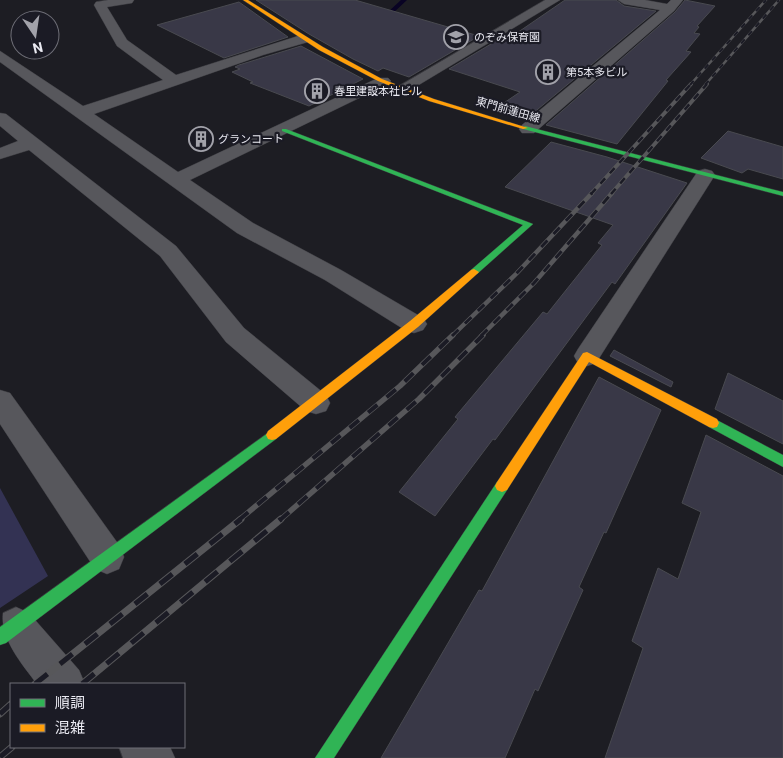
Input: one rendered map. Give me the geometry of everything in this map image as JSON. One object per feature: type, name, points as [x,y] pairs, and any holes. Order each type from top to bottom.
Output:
[{"type":"street","points":[[128,0],[100,5],[122,43],[174,81]]},
{"type":"street","name":"東門前蓮田線","points":[[245,0],[303,39],[402,89],[528,129],[783,194]]},
{"type":"street","points":[[402,89],[554,0]]},
{"type":"street","points":[[624,0],[674,4]]},
{"type":"street","points":[[528,129],[674,4]]},
{"type":"street","points":[[83,112],[258,52],[303,39]]},
{"type":"street","points":[[0,55],[245,228],[333,275],[414,324]]},
{"type":"street","points":[[176,180],[383,81]]},
{"type":"street","points":[[0,118],[168,251],[186,270],[235,335],[316,403]]},
{"type":"street","points":[[64,683],[8,631],[316,403],[414,324],[529,224],[284,130]]},
{"type":"street","points":[[0,154],[30,143]]},
{"type":"street","points":[[324,758],[705,175]]},
{"type":"street","points":[[586,356],[783,460]]},
{"type":"street","points":[[0,402],[107,557]]},
{"type":"street","points":[[141,748],[153,758]]},
{"type":"shaded area","points":[[0,488],[48,576],[0,608]]},
{"type":"building","points":[[256,0],[355,0],[479,36],[409,77],[383,68],[378,71],[353,59],[309,34]]},
{"type":"building","points":[[565,0],[616,0],[624,6],[656,11],[526,119],[495,109],[520,92],[449,69],[509,34],[514,35]]},
{"type":"building","points":[[685,0],[715,6],[697,26],[699,27],[694,33],[700,34],[686,51],[691,52],[666,80],[668,81],[617,144],[546,125],[675,12]]},
{"type":"building","points":[[239,2],[288,37],[224,58],[157,25]]},
{"type":"building","points":[[301,46],[363,79],[309,106],[250,83],[253,82],[232,72],[240,69],[235,67],[239,65]]},
{"type":"building","points":[[728,131],[783,147],[783,179],[748,169],[742,173],[701,158]]},
{"type":"building","points":[[551,142],[607,157],[687,183],[615,284],[612,282],[495,440],[493,439],[435,516],[399,492],[458,419],[455,417],[543,312],[547,314],[602,245],[598,243],[613,225],[505,187]]},
{"type":"building","points":[[614,350],[673,382],[671,387],[610,356]]},
{"type":"building","points":[[728,373],[783,401],[783,444],[715,409]]},
{"type":"building","points":[[599,377],[661,410],[606,533],[604,532],[579,587],[583,590],[538,691],[535,689],[505,758],[381,758],[479,590],[482,591]]},
{"type":"building","points":[[706,435],[783,476],[783,758],[605,758],[643,648],[632,641],[658,568],[678,579],[701,512],[682,503]]},
{"type":"waterway","points":[[379,19],[389,14],[404,0]]},
{"type":"railway","points":[[690,85],[766,0]]},
{"type":"railway","points":[[705,85],[779,0]]},
{"type":"railway","points":[[591,194],[691,84]]},
{"type":"railway","points":[[611,194],[707,84]]},
{"type":"railway","points":[[452,336],[516,274],[592,193]]},
{"type":"railway","points":[[481,336],[534,283],[612,193]]},
{"type":"railway","points":[[239,520],[400,386],[453,335]]},
{"type":"railway","points":[[280,520],[419,399],[483,335]]},
{"type":"railway","points":[[36,683],[241,519]]},
{"type":"railway","points":[[83,683],[281,519]]},
{"type":"railway","points":[[0,714],[10,705]]},
{"type":"railway","points":[[0,757],[11,748]]},
{"type":"traffic: fast","points":[[525,128],[783,194]]},
{"type":"traffic: fast","points":[[284,130],[529,224],[474,272]]},
{"type":"traffic: fast","points":[[713,423],[783,461]]},
{"type":"traffic: fast","points":[[0,637],[272,435]]},
{"type":"traffic: fast","points":[[324,758],[502,486]]},
{"type":"traffic: slow","points":[[245,0],[321,49],[380,80],[431,100],[525,128]]},
{"type":"traffic: slow","points":[[272,435],[414,324],[474,272]]},
{"type":"traffic: slow","points":[[502,486],[587,356],[713,423]]},
{"type":"place","name":"のぞみ保育園","points":[[456,37]]},
{"type":"place","name":"第5本多ビル","points":[[548,72]]},
{"type":"place","name":"春里建設本社ビル","points":[[317,91]]},
{"type":"place","name":"グランコート","points":[[201,139]]}]
